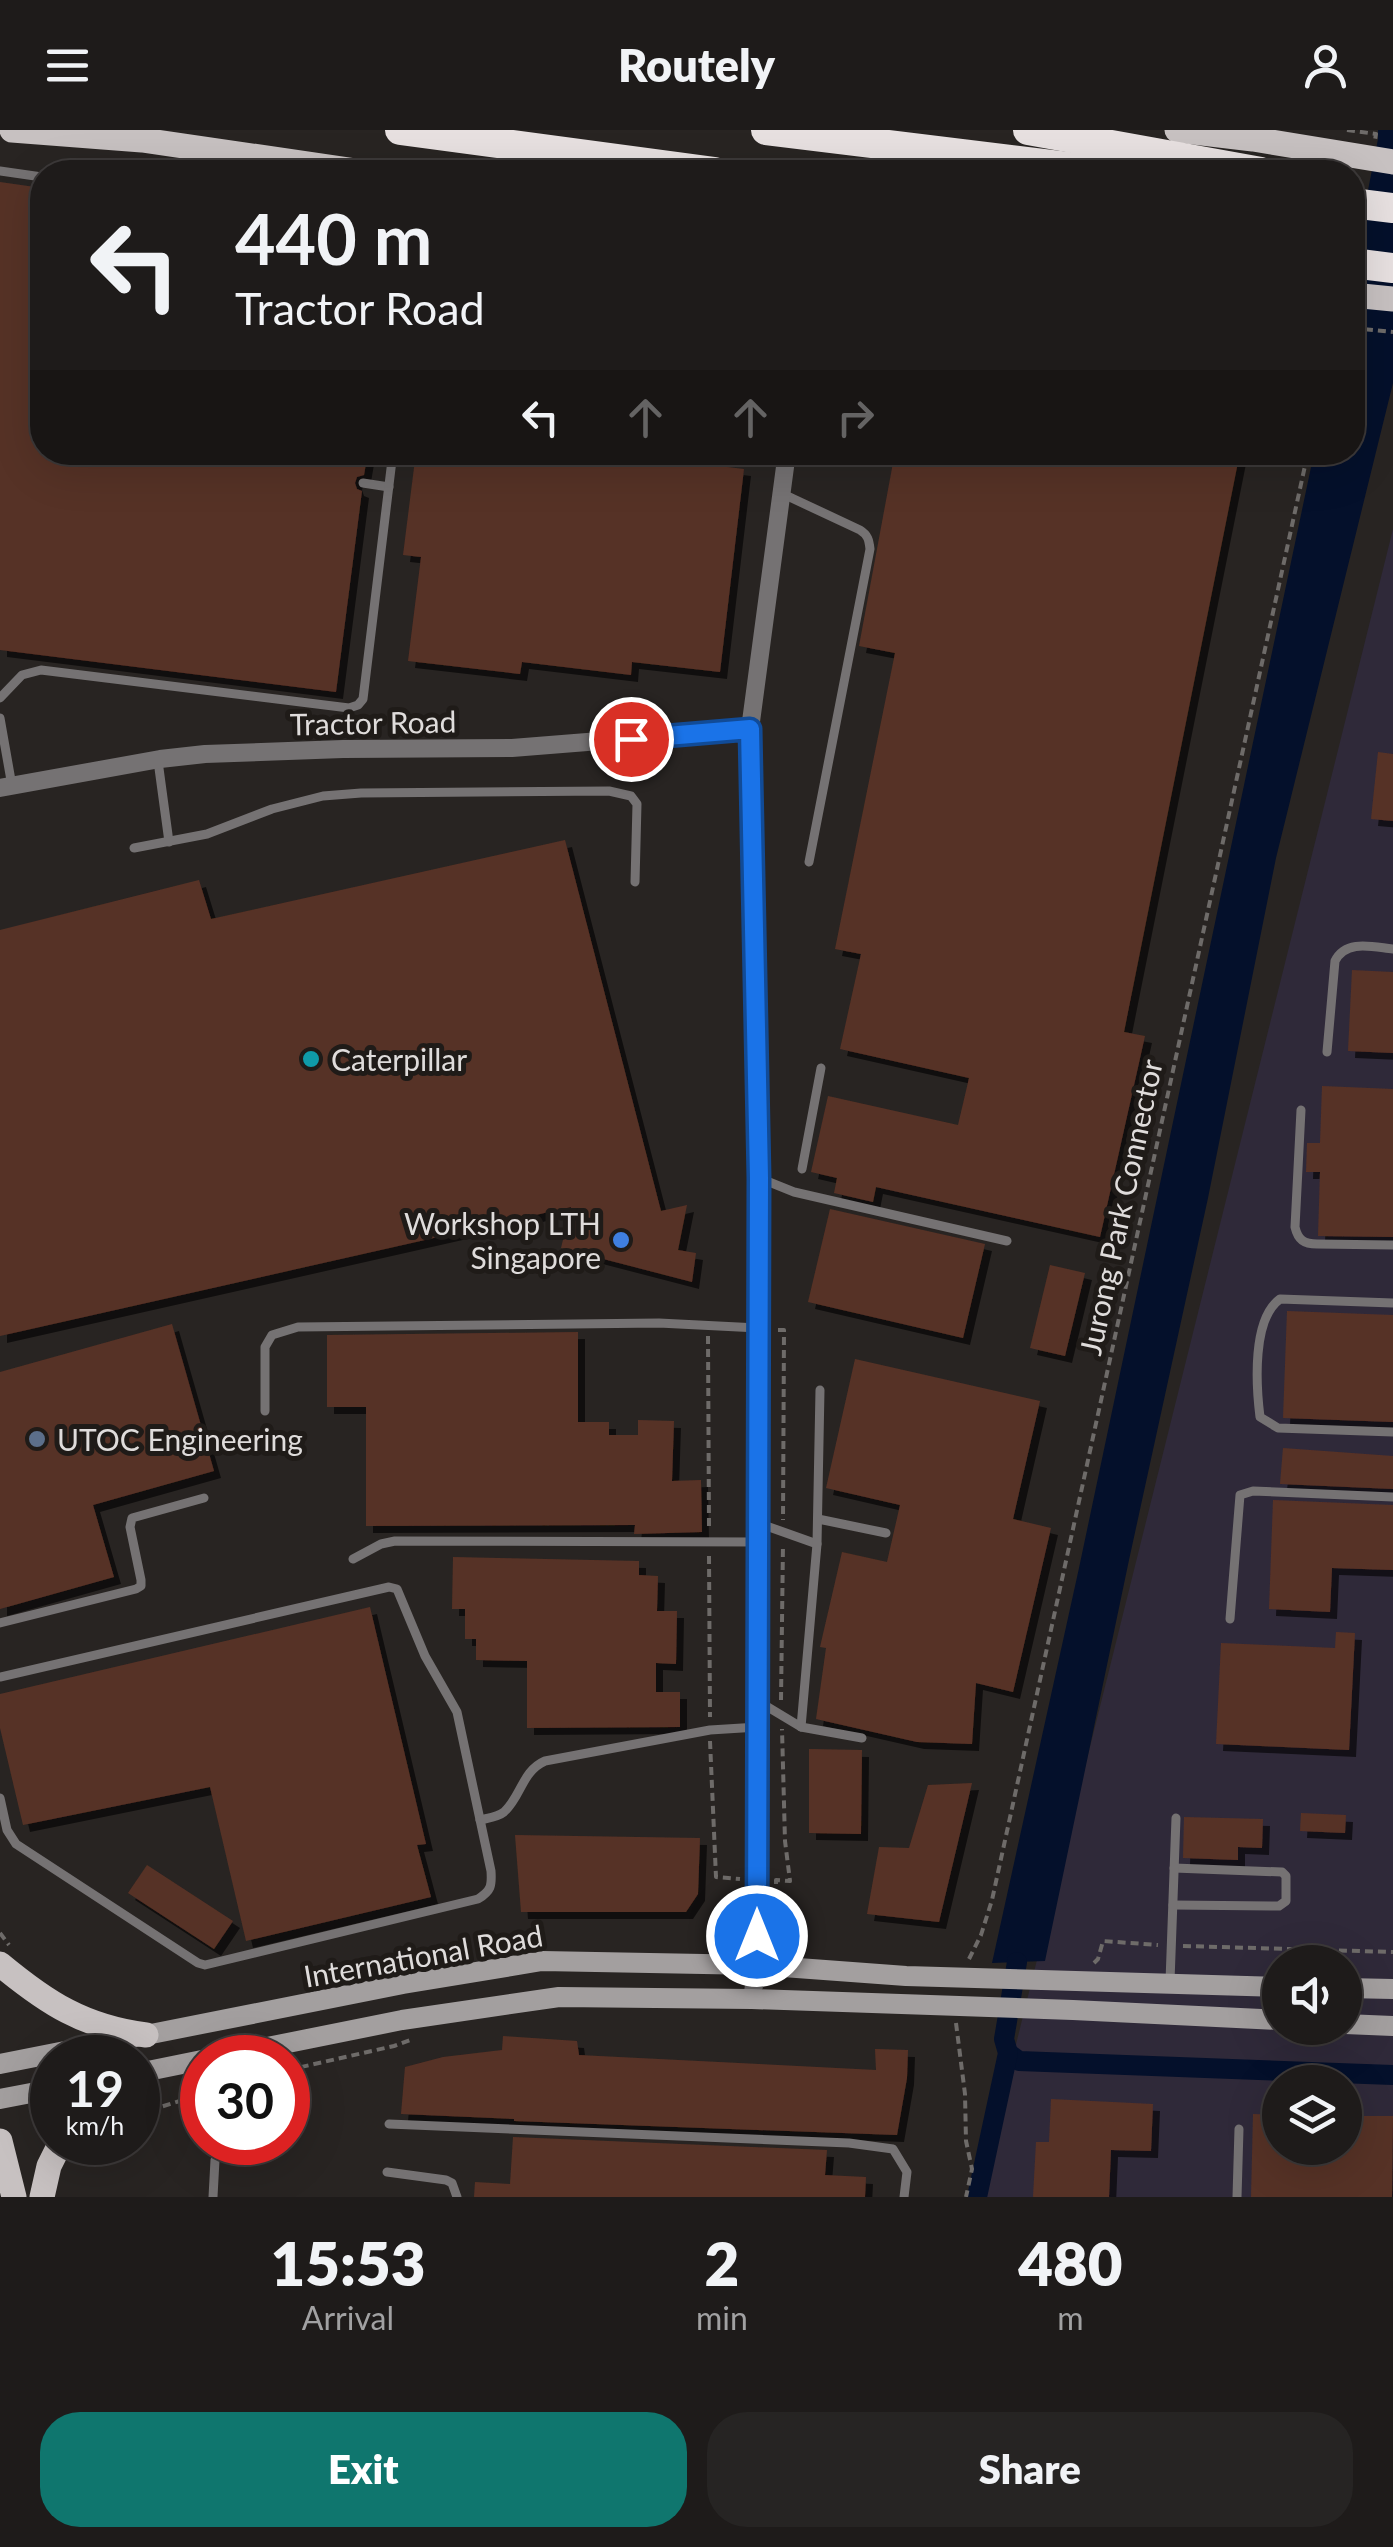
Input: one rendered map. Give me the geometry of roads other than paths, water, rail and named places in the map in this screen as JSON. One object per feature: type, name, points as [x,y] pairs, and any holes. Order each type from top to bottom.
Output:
[{"type":"highway","points":[[400,130],[625,160]]},
{"type":"highway","points":[[766,130],[1011,160]]},
{"type":"highway","points":[[1028,130],[1194,160]]},
{"type":"highway","points":[[1365,205],[1393,208]]},
{"type":"highway","points":[[1365,265],[1393,268]]},
{"type":"main road","points":[[12,130],[142,140],[280,160]]},
{"type":"main road","points":[[1177,130],[1393,162]]},
{"type":"main road","points":[[1365,296],[1393,299]]},
{"type":"main road","points":[[6,1956],[39,1996],[70,2014],[108,2029],[146,2035]]},
{"type":"main road","name":"International Road","points":[[146,2035],[403,1984],[542,1962],[1086,1974],[1170,1984],[1262,1986]]},
{"type":"main road","points":[[1362,1988],[1393,1989]]},
{"type":"main road","name":"International Road","points":[[310,2038],[402,2020],[560,1997],[752,1999],[1262,2019]]},
{"type":"main road","points":[[1362,2025],[1393,2026]]},
{"type":"main road","name":"International Road","points":[[0,2064],[30,2058]]},
{"type":"main road","points":[[0,2099],[30,2093]]},
{"type":"main road","points":[[0,2141],[14,2197]]},
{"type":"main road","points":[[42,2197],[50,2165]]},
{"type":"street","points":[[752,1999],[757,1965],[759,1178],[750,729],[786,465]]},
{"type":"street","name":"Tractor Road","points":[[6,787],[205,754],[512,748],[750,729]]},
{"type":"lane","points":[[0,171],[30,175]]},
{"type":"lane","points":[[0,698],[22,675],[41,670],[354,708],[362,699],[392,465]]},
{"type":"lane","points":[[363,483],[389,487]]},
{"type":"lane","points":[[781,493],[860,530],[866,534],[870,549],[809,862]]},
{"type":"lane","points":[[0,718],[6,787]]},
{"type":"lane","points":[[158,760],[169,842]]},
{"type":"lane","points":[[134,848],[207,834],[272,809],[323,796],[608,792],[631,796],[637,804],[635,882]]},
{"type":"lane","points":[[1327,1052],[1334,960],[1338,953],[1359,946],[1393,949]]},
{"type":"lane","points":[[802,1169],[821,1068]]},
{"type":"lane","points":[[1301,1110],[1295,1227],[1300,1240],[1306,1244],[1393,1246]]},
{"type":"lane","points":[[759,1178],[794,1192],[1007,1241]]},
{"type":"lane","points":[[1393,1303],[1280,1299],[1271,1306],[1257,1353],[1260,1417],[1268,1424],[1278,1428],[1393,1432]]},
{"type":"lane","points":[[264,1411],[264,1348],[272,1335],[298,1327],[658,1323],[758,1328]]},
{"type":"lane","points":[[800,1727],[817,1544],[820,1390]]},
{"type":"lane","points":[[1230,1619],[1240,1495],[1253,1491],[1393,1497]]},
{"type":"lane","points":[[0,1623],[136,1589],[142,1580],[130,1527],[132,1518],[204,1498]]},
{"type":"lane","points":[[818,1520],[886,1534]]},
{"type":"lane","points":[[354,1559],[395,1541],[709,1541],[758,1532],[817,1544]]},
{"type":"lane","points":[[0,1677],[389,1587],[397,1589],[425,1656],[457,1712],[492,1886],[478,1900],[206,1965],[16,1844],[7,1830],[0,1798]]},
{"type":"lane","points":[[758,1701],[800,1727],[862,1738]]},
{"type":"lane","points":[[480,1820],[504,1812],[535,1765],[545,1761],[710,1730],[758,1727]]},
{"type":"lane","points":[[1170,1984],[1176,1818]]},
{"type":"lane","points":[[1173,1905],[1279,1906],[1286,1901],[1286,1876],[1282,1872],[1174,1868]]},
{"type":"lane","points":[[389,2124],[830,2142],[892,2149],[906,2172],[904,2197]]},
{"type":"lane","points":[[1237,2197],[1239,2129]]},
{"type":"lane","points":[[213,2197],[215,2165]]},
{"type":"lane","points":[[387,2172],[446,2180],[452,2183],[458,2197]]},
{"type":"water","points":[[1378,130],[1393,130],[1393,383],[1276,858],[1208,1198],[1045,1961],[992,1963],[1311,465],[1365,465],[1365,206]]},
{"type":"waterway","points":[[977,2197],[1008,2053],[1004,2039],[1017,1962]]},
{"type":"waterway","points":[[1008,2053],[1019,2061],[1393,2075]]},
{"type":"place","name":"Caterpillar","points":[[311,1059]]},
{"type":"place","name":"Workshop LTH Singapore","points":[[621,1240]]},
{"type":"place","name":"UTOC Engineering","points":[[37,1439]]}]
